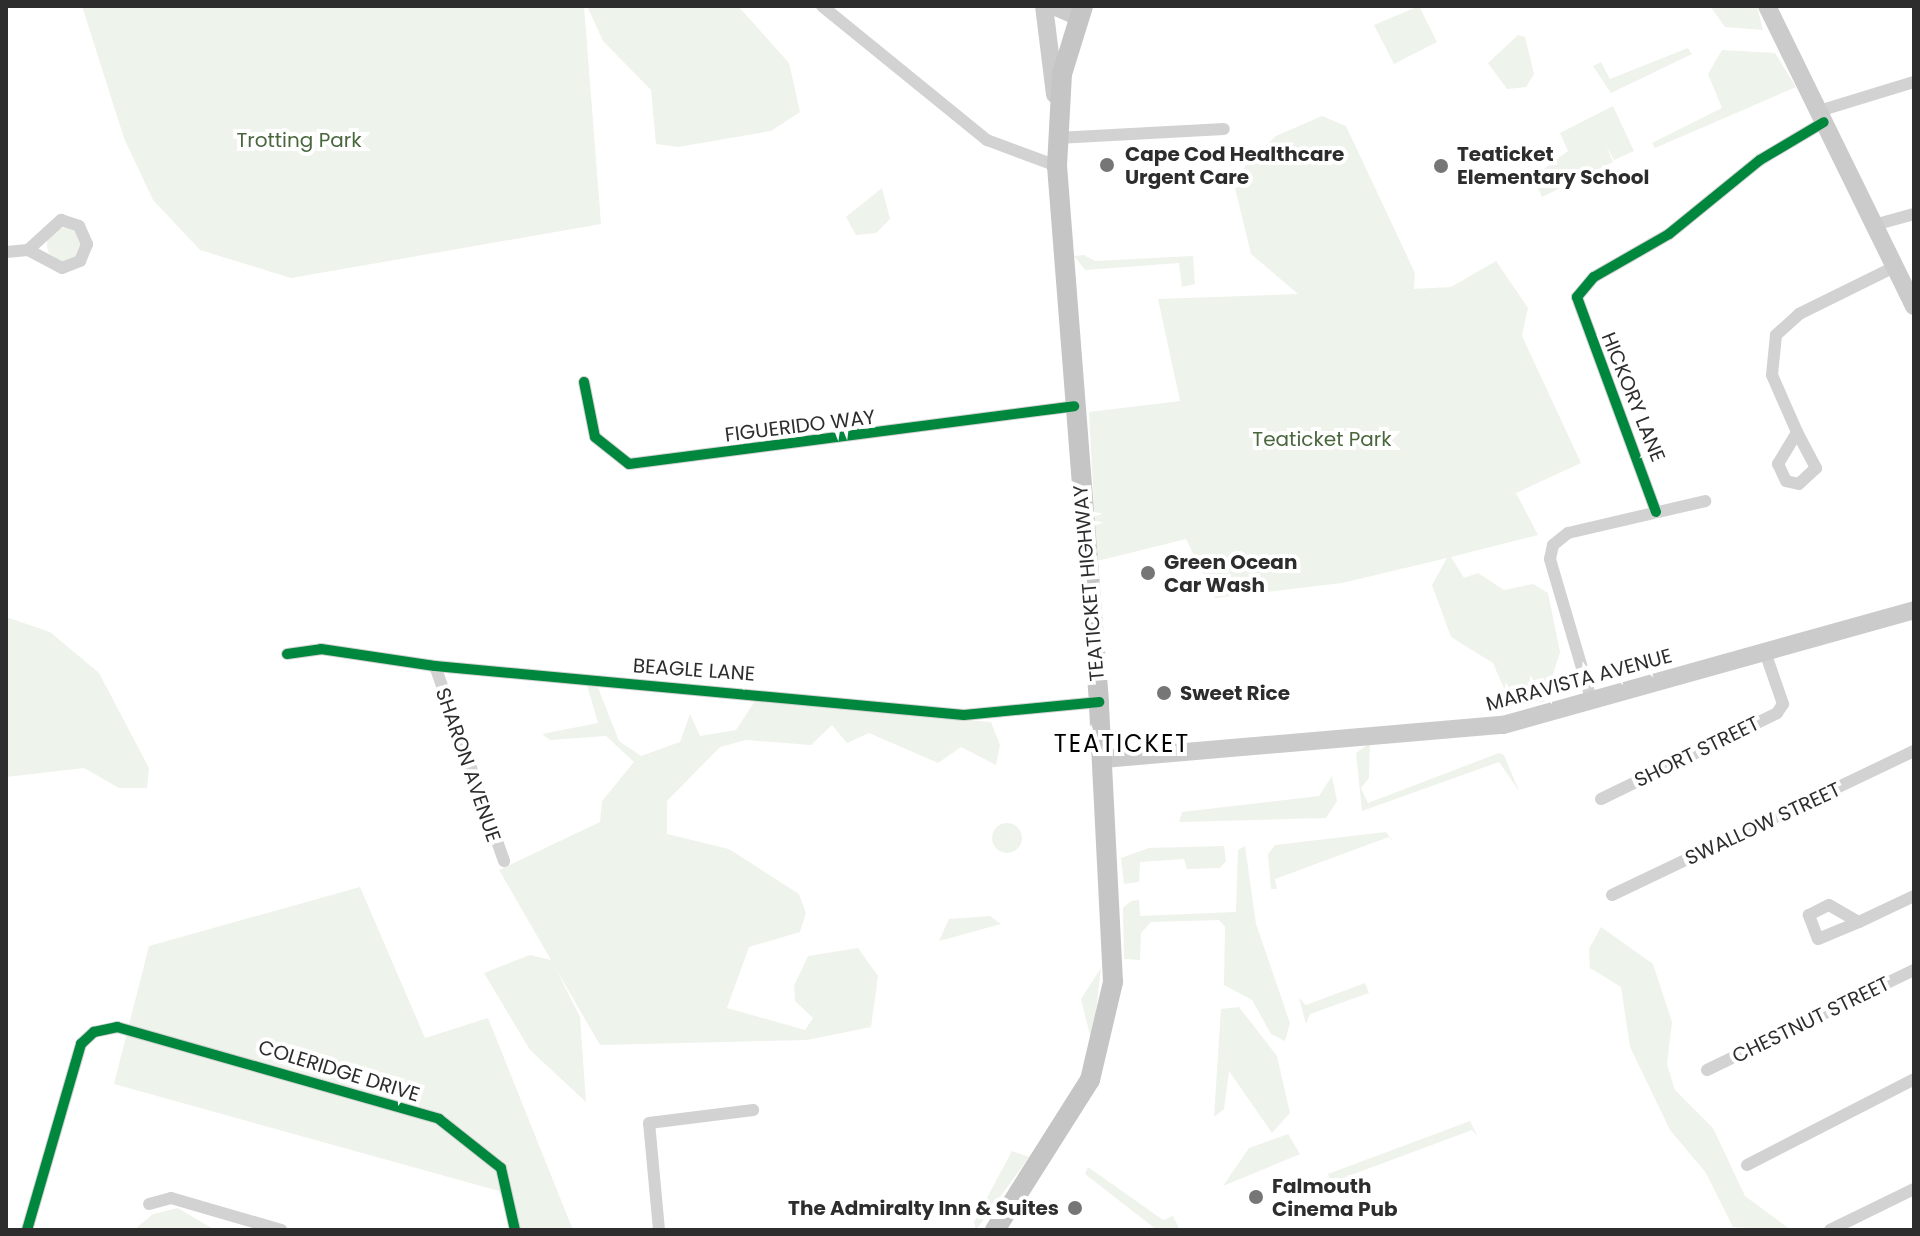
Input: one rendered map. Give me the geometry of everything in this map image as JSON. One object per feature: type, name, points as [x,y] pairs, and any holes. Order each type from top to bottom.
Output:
[{"type":"main road","points":[[1044,6],[1057,115]]},
{"type":"main road","points":[[1054,6],[1081,12]]},
{"type":"main road","points":[[1767,6],[1914,306]]},
{"type":"main road","name":"TEATICKET HIGHWAY","points":[[995,1230],[1076,1106],[1103,1040],[1113,945],[1099,702],[1057,166],[1057,115],[1081,12]]},
{"type":"main road","name":"MARAVISTA AVENUE","points":[[1103,759],[1485,728],[1592,702],[1914,610]]},
{"type":"street","points":[[822,6],[987,140],[1057,166]]},
{"type":"street","points":[[1821,116],[1914,82]]},
{"type":"street","name":"HICKORY LANE","points":[[1656,512],[1577,297],[1594,277],[1669,234],[1750,168],[1821,116]]},
{"type":"street","points":[[1057,138],[1224,129]]},
{"type":"street","points":[[1874,225],[1914,214]]},
{"type":"street","points":[[6,252],[28,250],[68,267],[84,256],[86,237],[61,220],[28,250]]},
{"type":"street","points":[[1797,432],[1772,375],[1776,335],[1799,314],[1894,267]]},
{"type":"street","name":"FIGUERIDO WAY","points":[[584,382],[595,437],[629,464],[1074,406]]},
{"type":"street","points":[[1592,702],[1551,552],[1568,533],[1705,501]]},
{"type":"street","name":"BEAGLE LANE","points":[[287,654],[321,649],[435,666],[964,715],[1099,702]]},
{"type":"street","name":"SHORT STREET","points":[[1601,799],[1777,713],[1783,704],[1765,652]]},
{"type":"street","name":"SHARON AVENUE","points":[[435,666],[441,699],[504,861]]},
{"type":"street","name":"SWALLOW STREET","points":[[1612,895],[1914,751]]},
{"type":"street","points":[[1859,922],[1914,896]]},
{"type":"street","name":"CHESTNUT STREET","points":[[1707,1070],[1914,970]]},
{"type":"street","name":"COLERIDGE DRIVE","points":[[27,1230],[81,1044],[91,1034],[117,1027],[157,1035],[439,1119],[501,1168],[515,1230]]},
{"type":"street","points":[[1747,1165],[1914,1079]]},
{"type":"street","points":[[659,1230],[649,1123],[753,1110]]},
{"type":"street","points":[[1830,1230],[1914,1189]]},
{"type":"street","points":[[149,1204],[171,1198],[281,1230]]},
{"type":"green space","name":"Trotting Park","points":[[82,6],[584,6],[601,224],[291,278],[200,250],[153,200],[124,138]]},
{"type":"green space","points":[[587,6],[738,6],[789,63],[800,112],[771,131],[678,147],[656,144],[651,90],[603,41]]},
{"type":"green space","points":[[1419,6],[1437,42],[1394,64],[1374,25]]},
{"type":"green space","points":[[1710,6],[1757,6],[1763,30],[1725,27]]},
{"type":"green space","points":[[1518,35],[1525,37],[1534,74],[1526,87],[1507,89],[1488,63]]},
{"type":"green space","points":[[1688,48],[1692,54],[1611,93],[1593,66],[1601,62],[1610,79]]},
{"type":"green space","points":[[1722,50],[1775,53],[1796,87],[1655,148],[1652,143],[1722,108],[1708,74]]},
{"type":"green space","points":[[1613,106],[1634,151],[1614,160],[1606,145],[1613,162],[1542,197],[1533,177],[1568,151],[1560,133]]},
{"type":"green space","name":"Teaticket Park","points":[[1322,116],[1346,126],[1415,273],[1414,289],[1451,287],[1496,261],[1528,308],[1522,336],[1581,463],[1516,493],[1538,535],[1451,557],[1464,578],[1478,573],[1504,590],[1533,584],[1548,593],[1560,652],[1544,702],[1508,698],[1493,663],[1451,637],[1432,585],[1447,558],[1342,583],[1215,598],[1186,539],[1097,561],[1089,412],[1180,401],[1158,299],[1298,294],[1251,254],[1235,188],[1245,166],[1276,136]]},
{"type":"green space","points":[[882,188],[890,219],[876,233],[856,235],[846,217]]},
{"type":"green space","points":[[64,228],[76,233],[81,245],[76,257],[64,262],[52,257],[47,245],[52,233]]},
{"type":"green space","points":[[1084,255],[1095,261],[1193,256],[1195,284],[1182,287],[1179,263],[1085,270],[1074,256]]},
{"type":"green space","points":[[6,617],[50,632],[99,673],[149,768],[147,788],[119,788],[84,768],[6,777]]},
{"type":"green space","points":[[587,685],[597,685],[619,741],[641,756],[680,742],[690,714],[700,736],[736,730],[755,701],[991,722],[1000,745],[996,765],[961,747],[938,763],[869,733],[847,743],[832,725],[811,745],[746,740],[720,747],[667,801],[667,834],[729,849],[799,894],[806,913],[800,932],[749,947],[727,1008],[805,1030],[813,1018],[795,1001],[794,986],[808,956],[858,948],[878,976],[871,1027],[807,1040],[600,1045],[556,969],[580,1017],[586,1102],[530,1050],[484,973],[530,955],[551,960],[499,870],[600,822],[602,801],[634,762],[606,736],[550,740],[542,734],[598,723]]},
{"type":"green space","points":[[1370,743],[1369,778],[1361,788],[1368,803],[1499,753],[1504,755],[1519,791],[1499,762],[1362,811],[1356,753]]},
{"type":"green space","points":[[1332,776],[1337,801],[1326,818],[1179,822],[1182,812],[1319,796]]},
{"type":"green space","points":[[1007,823],[1018,827],[1022,838],[1018,849],[1007,853],[996,849],[992,838],[996,827]]},
{"type":"green space","points":[[1386,832],[1395,844],[1389,837],[1275,879],[1277,889],[1271,889],[1268,854],[1275,845]]},
{"type":"green space","points":[[1224,846],[1226,861],[1220,868],[1187,869],[1184,859],[1140,862],[1139,882],[1124,884],[1121,858],[1149,848]]},
{"type":"green space","points":[[1245,846],[1256,924],[1290,1023],[1285,1041],[1271,1034],[1252,1000],[1224,985],[1225,927],[1219,920],[1151,922],[1141,933],[1140,960],[1124,959],[1123,908],[1131,901],[1139,900],[1140,916],[1236,912],[1238,850]]},
{"type":"green space","points":[[360,887],[425,1038],[488,1018],[573,1230],[516,1230],[499,1191],[114,1084],[149,946]]},
{"type":"green space","points":[[990,916],[1001,924],[939,941],[949,919]]},
{"type":"green space","points":[[1601,927],[1653,964],[1672,1022],[1667,1064],[1675,1090],[1713,1128],[1745,1196],[1791,1230],[1733,1227],[1706,1173],[1670,1130],[1630,1047],[1621,987],[1590,968],[1589,949]]},
{"type":"green space","points":[[1101,968],[1095,1022],[1091,1039],[1081,999]]},
{"type":"green space","points":[[1365,983],[1369,993],[1310,1014],[1306,1024],[1299,998],[1306,1005]]},
{"type":"green space","points":[[1239,1007],[1277,1056],[1290,1113],[1272,1133],[1229,1071],[1224,1109],[1214,1117],[1221,1009]]},
{"type":"green space","points":[[1470,1121],[1478,1137],[1472,1130],[1335,1181],[1333,1190],[1328,1174]]},
{"type":"green space","points":[[1288,1134],[1300,1154],[1223,1186],[1249,1148]]},
{"type":"green space","points":[[1012,1151],[1029,1157],[976,1230],[974,1222]]},
{"type":"green space","points":[[1088,1167],[1163,1220],[1173,1216],[1180,1230],[1157,1230],[1085,1174]]},
{"type":"green space","points":[[178,1208],[215,1230],[134,1230],[153,1214]]},
{"type":"cycle path","points":[[1656,512],[1577,297],[1594,277],[1669,234],[1760,160],[1824,122]]},
{"type":"cycle path","points":[[584,382],[595,437],[629,464],[1074,406]]},
{"type":"cycle path","points":[[287,654],[321,649],[435,666],[964,715],[1099,702]]},
{"type":"cycle path","points":[[27,1230],[81,1044],[94,1032],[117,1027],[439,1119],[501,1168],[515,1230]]},
{"type":"place","name":"Cape Cod Healthcare Urgent Care","points":[[1107,165]]},
{"type":"place","name":"Teaticket Elementary School","points":[[1441,166]]},
{"type":"place","name":"Green Ocean Car Wash","points":[[1148,573]]},
{"type":"place","name":"Sweet Rice","points":[[1164,693]]},
{"type":"place","name":"Falmouth Cinema Pub","points":[[1256,1197]]},
{"type":"place","name":"The Admiralty Inn & Suites","points":[[1075,1208]]},
{"type":"district","name":"TEATICKET","points":[[1122,744]]}]
